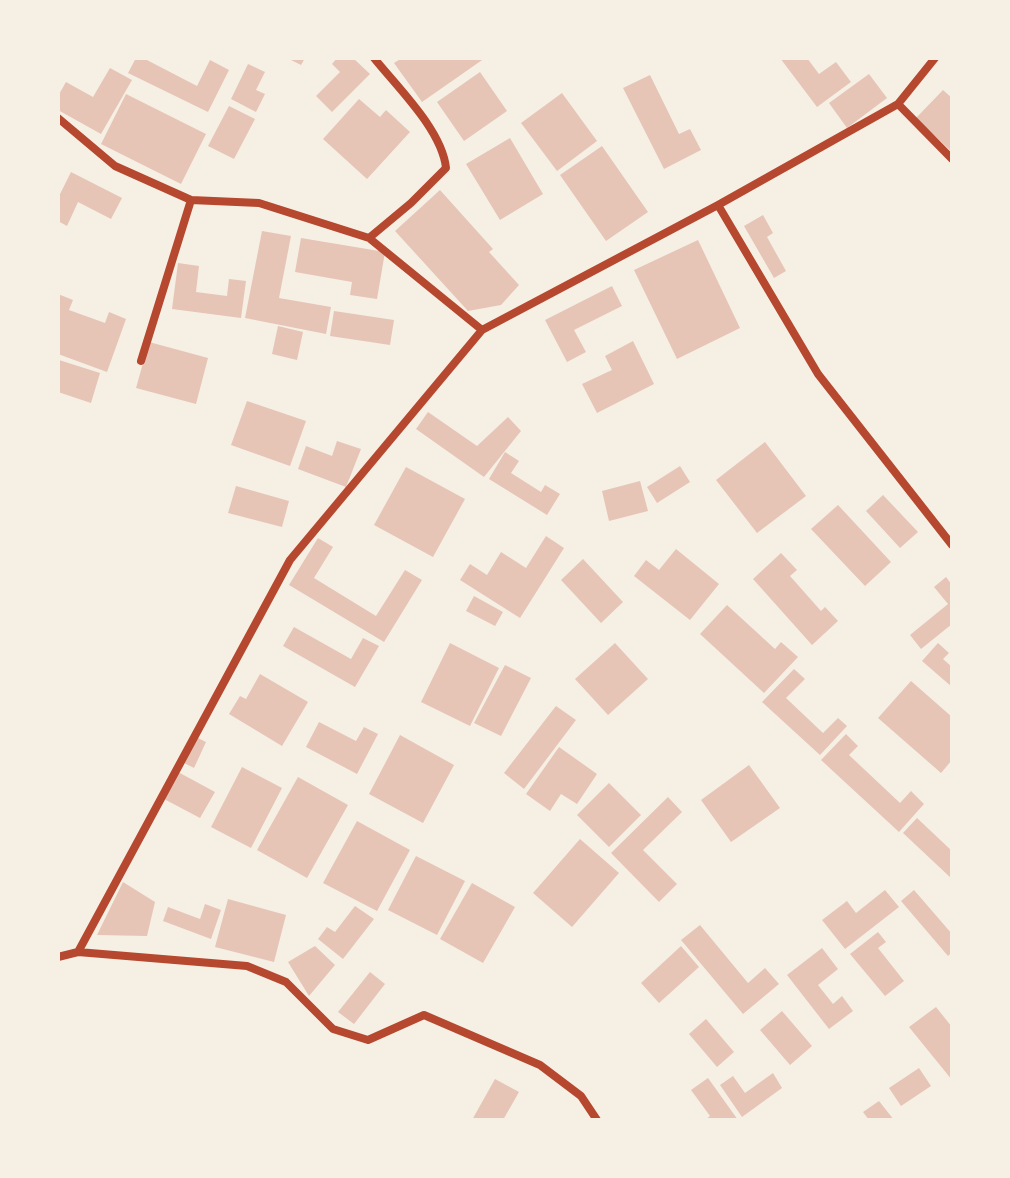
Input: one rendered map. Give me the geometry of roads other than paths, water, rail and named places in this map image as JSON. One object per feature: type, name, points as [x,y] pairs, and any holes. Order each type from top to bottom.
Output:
[{"type":"street","points":[[369,238],[446,168],[445,153],[426,123],[374,58]]},
{"type":"street","points":[[78,952],[290,560],[482,330],[718,205],[898,104],[935,58]]},
{"type":"street","points":[[898,104],[952,159]]},
{"type":"street","points":[[58,118],[115,166],[191,200],[259,203],[369,238],[482,330]]},
{"type":"street","points":[[141,361],[191,200]]},
{"type":"street","points":[[718,205],[818,374],[952,545]]},
{"type":"street","points":[[58,957],[78,952],[247,966],[286,982],[333,1029],[368,1040],[424,1015],[540,1065],[581,1096],[597,1120]]}]
